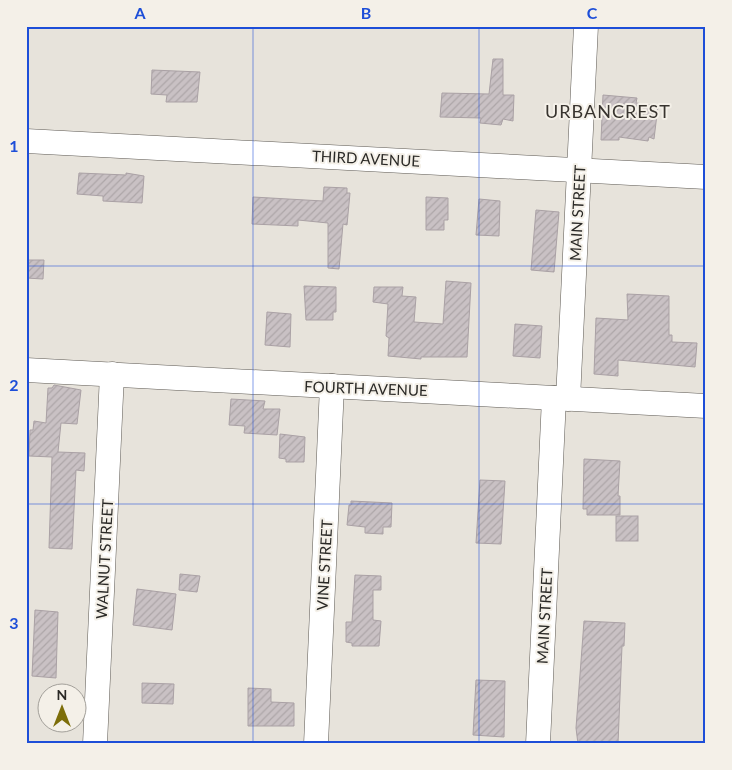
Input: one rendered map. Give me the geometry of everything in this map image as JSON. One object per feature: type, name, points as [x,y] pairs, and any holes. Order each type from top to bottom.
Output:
[{"type":"street","name":"MAIN STREET","points":[[538,744],[561,399],[579,170],[586,26]]},
{"type":"street","name":"THIRD AVENUE","points":[[26,140],[706,177]]},
{"type":"street","name":"FOURTH AVENUE","points":[[26,370],[706,406]]},
{"type":"street","name":"WALNUT STREET","points":[[95,744],[112,374]]},
{"type":"street","name":"VINE STREET","points":[[316,744],[332,386]]},
{"type":"building","points":[[493,59],[503,59],[503,95],[514,95],[513,121],[503,119],[501,125],[480,123],[481,118],[440,117],[442,93],[489,94]]},
{"type":"building","points":[[152,70],[200,72],[197,102],[166,102],[167,95],[151,94]]},
{"type":"building","points":[[603,95],[637,98],[636,103],[658,106],[654,139],[649,137],[648,141],[619,137],[619,140],[601,140]]},
{"type":"building","points":[[79,173],[126,175],[126,173],[144,176],[142,203],[103,201],[103,196],[77,194]]},
{"type":"building","points":[[324,187],[347,188],[347,193],[350,193],[347,225],[343,224],[339,269],[328,268],[328,223],[298,220],[298,226],[252,224],[253,197],[323,201]]},
{"type":"building","points":[[426,197],[448,198],[448,220],[444,220],[444,230],[426,230]]},
{"type":"building","points":[[479,199],[500,201],[499,236],[476,235]]},
{"type":"building","points":[[536,210],[559,212],[554,272],[531,270]]},
{"type":"building","points":[[26,260],[44,260],[43,279],[26,278]]},
{"type":"building","points":[[446,281],[471,283],[467,357],[421,357],[421,359],[388,356],[389,338],[386,336],[388,304],[373,302],[374,287],[403,287],[402,296],[416,297],[414,322],[443,324]]},
{"type":"building","points":[[304,286],[336,287],[336,312],[333,312],[333,320],[306,320]]},
{"type":"building","points":[[627,294],[669,296],[669,335],[672,335],[672,342],[697,343],[695,367],[618,360],[618,376],[594,374],[596,318],[628,320]]},
{"type":"building","points":[[267,312],[291,314],[290,347],[265,345]]},
{"type":"building","points":[[515,324],[542,326],[540,358],[513,356]]},
{"type":"building","points":[[54,385],[81,390],[77,424],[61,423],[58,452],[85,453],[84,471],[76,470],[72,549],[49,548],[52,457],[29,456],[30,430],[33,430],[34,421],[46,423],[48,388],[52,388]]},
{"type":"building","points":[[231,399],[265,401],[263,409],[280,409],[277,435],[244,433],[245,426],[229,425]]},
{"type":"building","points":[[280,434],[305,437],[304,462],[286,462],[286,459],[279,458]]},
{"type":"building","points":[[584,459],[620,461],[618,496],[620,496],[620,515],[587,515],[587,509],[583,509]]},
{"type":"building","points":[[480,480],[505,481],[501,544],[476,543]]},
{"type":"building","points":[[351,501],[392,503],[391,527],[383,527],[383,534],[365,533],[365,527],[347,525]]},
{"type":"building","points":[[616,516],[638,516],[638,541],[616,541]]},
{"type":"building","points":[[180,574],[200,576],[197,592],[179,590]]},
{"type":"building","points":[[355,575],[381,576],[381,590],[373,590],[373,620],[381,621],[379,646],[352,646],[352,643],[346,642],[346,622],[352,622]]},
{"type":"building","points":[[137,589],[176,594],[172,630],[133,625]]},
{"type":"building","points":[[35,610],[58,612],[56,678],[32,676]]},
{"type":"building","points":[[584,621],[625,623],[624,646],[622,646],[618,744],[578,744],[576,728]]},
{"type":"building","points":[[476,680],[505,681],[504,737],[473,735]]},
{"type":"building","points":[[142,683],[174,684],[173,704],[142,703]]},
{"type":"building","points":[[248,688],[271,689],[271,702],[294,703],[294,726],[248,726]]},
{"type":"district","name":"URBANCREST","points":[[608,111]]}]
